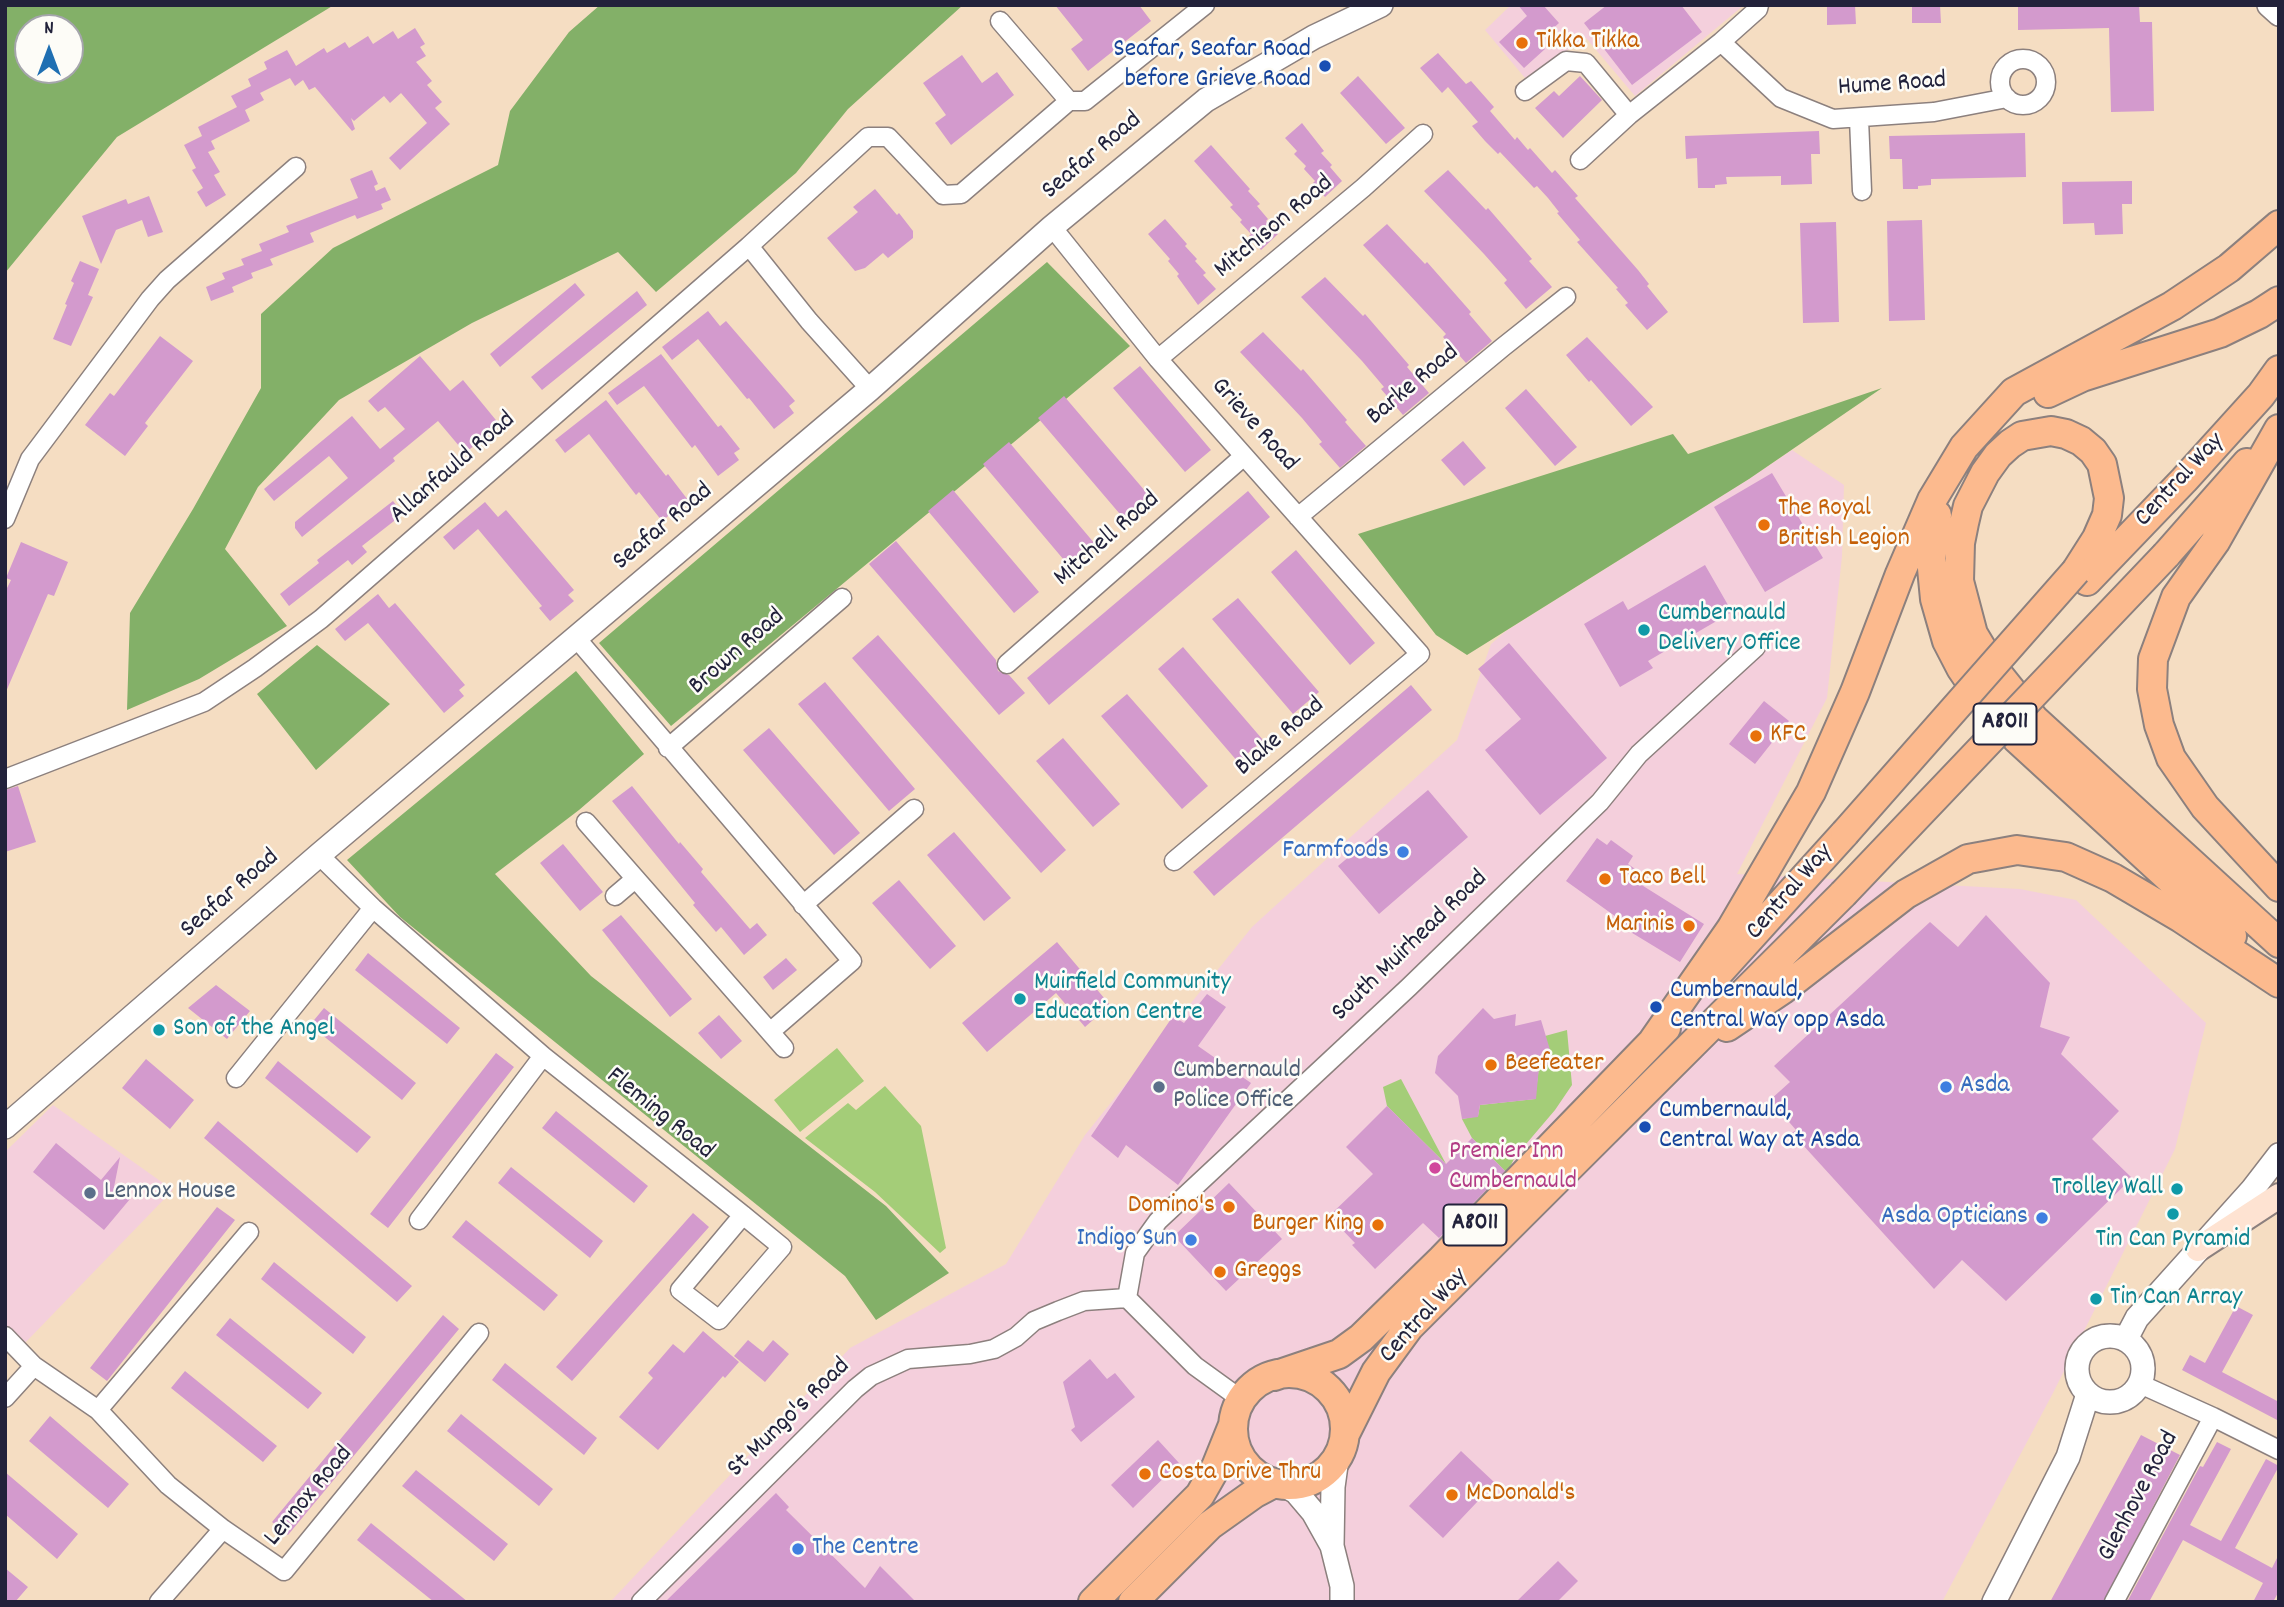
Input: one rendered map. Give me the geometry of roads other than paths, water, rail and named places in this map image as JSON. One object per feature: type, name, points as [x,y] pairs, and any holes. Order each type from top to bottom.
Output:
[{"type":"main road","points":[[1653,1041],[1731,929],[1811,792],[1855,692],[1900,574],[1932,500],[1959,453],[2014,392],[2181,300],[2229,268],[2279,225]]},
{"type":"main road","points":[[1993,413],[2046,394],[2082,377],[2220,333],[2279,301]]},
{"type":"main road","name":"Central Way","points":[[1274,1376],[1339,1354],[1361,1338],[1432,1269],[1739,953],[1818,860],[2082,576],[2184,480],[2261,395],[2279,370]]},
{"type":"main road","points":[[2279,427],[2234,511],[2176,597],[2153,659],[2152,689],[2159,725],[2171,758],[2206,807],[2279,887]]},
{"type":"main road","name":"Central Way","points":[[1341,1446],[1376,1372],[1409,1327],[1843,894],[2166,555],[2279,427]]},
{"type":"main road","points":[[2082,576],[2107,515],[2109,498],[2102,464],[2093,451],[2066,434],[2051,431],[2022,436],[1998,455],[1977,488],[1968,506],[1964,523],[1959,564],[1962,598],[1973,634],[1982,652],[2034,719],[2279,943]]},
{"type":"main road","points":[[1959,453],[1938,510],[1931,558],[1931,579],[1940,621],[1961,668],[2017,739],[2279,981]]},
{"type":"main road","points":[[1676,1060],[1782,990],[1906,894],[1968,859],[2017,850],[2066,858],[2113,878],[2279,981]]},
{"type":"main road","points":[[2199,1249],[2279,1196]]},
{"type":"main road","points":[[1093,1602],[1200,1495],[1216,1467],[1238,1412],[1252,1388],[1274,1376],[1293,1374],[1312,1378],[1329,1390],[1340,1406],[1341,1446],[1330,1468],[1309,1482],[1279,1484],[1255,1493],[1210,1525],[1133,1602]]},
{"type":"main road","points":[[1238,1412],[1236,1446],[1240,1456],[1254,1473],[1279,1484]]},
{"type":"street","name":"Allanfauld Road","points":[[5,779],[204,702],[321,619],[749,247],[868,137],[888,137],[943,195],[961,194],[1069,101],[1085,101],[1205,5]]},
{"type":"street","name":"Seafar Road","points":[[5,1127],[319,855],[870,390],[1052,227],[1206,100],[1314,37],[1381,5]]},
{"type":"street","points":[[1580,160],[1629,115],[1758,9],[1759,5]]},
{"type":"street","points":[[2269,5],[2279,14]]},
{"type":"street","points":[[1000,21],[1069,101]]},
{"type":"street","name":"Hume Road","points":[[1721,41],[1781,98],[1833,119],[1934,112],[2007,98]]},
{"type":"street","points":[[1525,91],[1566,61],[1586,63],[1629,115]]},
{"type":"street","points":[[1859,119],[1862,191]]},
{"type":"street","name":"Mitchison Road","points":[[1158,359],[1363,188],[1423,134]]},
{"type":"street","points":[[5,519],[30,459],[150,299],[167,280],[296,167]]},
{"type":"street","name":"Grieve Road","points":[[1052,227],[1158,359],[1420,654]]},
{"type":"street","points":[[749,247],[870,390]]},
{"type":"street","name":"Barke Road","points":[[1298,517],[1566,297]]},
{"type":"street","name":"Mitchell Road","points":[[1007,664],[1244,456]]},
{"type":"street","name":"Brown Road","points":[[668,748],[842,598]]},
{"type":"street","points":[[577,639],[852,961],[770,1032]]},
{"type":"street","name":"South Muirhead Road","points":[[1127,1298],[1135,1253],[1158,1221],[1409,987],[1600,802],[1639,754],[1756,647]]},
{"type":"street","name":"Blake Road","points":[[1174,861],[1420,654]]},
{"type":"street","points":[[803,905],[914,809]]},
{"type":"street","points":[[586,822],[784,1048]]},
{"type":"street","name":"Fleming Road","points":[[319,855],[373,908],[543,1056],[743,1215],[782,1247],[719,1320],[680,1290],[743,1215]]},
{"type":"street","points":[[615,896],[635,879]]},
{"type":"street","points":[[236,1079],[373,908]]},
{"type":"street","points":[[419,1220],[543,1056]]},
{"type":"street","points":[[2126,1339],[2137,1318],[2252,1190],[2279,1155]]},
{"type":"street","points":[[98,1410],[249,1232]]},
{"type":"street","points":[[1127,1298],[1238,1412]]},
{"type":"street","name":"St Mungo's Road","points":[[641,1602],[871,1376],[908,1359],[970,1354],[994,1349],[1016,1337],[1034,1321],[1084,1301],[1127,1298]]},
{"type":"street","name":"Lennox Road","points":[[5,1336],[34,1366],[98,1410],[168,1485],[223,1529],[284,1571],[479,1333]]},
{"type":"street","points":[[2107,1335],[2126,1339],[2140,1354],[2143,1374],[2140,1384],[2126,1398],[2116,1402],[2096,1399],[2088,1394],[2077,1377],[2078,1358],[2082,1349],[2089,1342],[2107,1335]]},
{"type":"street","points":[[5,1398],[34,1366]]},
{"type":"street","name":"Glenhove Road","points":[[2140,1384],[2279,1450]]},
{"type":"street","points":[[1994,1602],[2068,1457],[2088,1394]]},
{"type":"street","name":"Glenhove Road","points":[[2114,1602],[2213,1417]]},
{"type":"street","points":[[1341,1446],[1333,1488],[1332,1546],[1345,1597]]},
{"type":"street","points":[[1279,1484],[1296,1492],[1312,1512],[1332,1546]]},
{"type":"street","points":[[159,1602],[223,1529]]},
{"type":"place","name":"Tikka Tikka","points":[[1522,43]]},
{"type":"place","name":"Seafar, Seafar Road before Grieve Road","points":[[1325,66]]},
{"type":"place","name":"The Royal British Legion","points":[[1764,525]]},
{"type":"place","name":"Cumbernauld Delivery Office","points":[[1644,630]]},
{"type":"place","name":"KFC","points":[[1756,736]]},
{"type":"place","name":"Farmfoods","points":[[1403,852]]},
{"type":"place","name":"Taco Bell","points":[[1605,879]]},
{"type":"place","name":"Marinis","points":[[1689,926]]},
{"type":"place","name":"Muirfield Community Education Centre","points":[[1020,999]]},
{"type":"place","name":"Cumbernauld, Central Way opp Asda","points":[[1656,1007]]},
{"type":"place","name":"Son of the Angel","points":[[159,1030]]},
{"type":"place","name":"Beefeater","points":[[1491,1065]]},
{"type":"place","name":"Cumbernauld Police Office","points":[[1159,1087]]},
{"type":"place","name":"Asda","points":[[1946,1087]]},
{"type":"place","name":"Cumbernauld, Central Way at Asda","points":[[1645,1127]]},
{"type":"place","name":"Premier Inn Cumbernauld","points":[[1435,1168]]},
{"type":"place","name":"Trolley Wall","points":[[2177,1189]]},
{"type":"place","name":"Lennox House","points":[[90,1193]]},
{"type":"place","name":"Domino's","points":[[1229,1207]]},
{"type":"place","name":"Tin Can Pyramid","points":[[2173,1214]]},
{"type":"place","name":"Asda Opticians","points":[[2042,1218]]},
{"type":"place","name":"Burger King","points":[[1378,1225]]},
{"type":"place","name":"Indigo Sun","points":[[1191,1240]]},
{"type":"place","name":"Greggs","points":[[1220,1272]]},
{"type":"place","name":"Tin Can Array","points":[[2096,1299]]},
{"type":"place","name":"Costa Drive Thru","points":[[1145,1474]]},
{"type":"place","name":"McDonald's","points":[[1452,1495]]},
{"type":"place","name":"The Centre","points":[[798,1549]]}]
